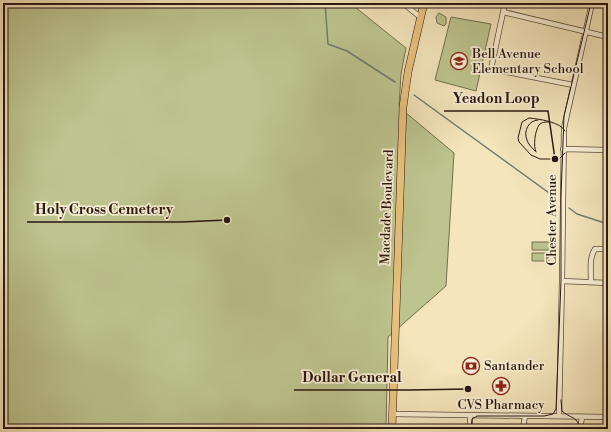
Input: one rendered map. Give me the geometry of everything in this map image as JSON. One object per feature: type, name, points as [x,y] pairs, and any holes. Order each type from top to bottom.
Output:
[{"type":"main road","name":"Macdade Boulevard","points":[[392,429],[403,107],[408,72],[424,3]]},
{"type":"street","points":[[403,3],[420,17]]},
{"type":"street","points":[[506,3],[491,69],[573,86]]},
{"type":"street","name":"Chester Avenue","points":[[559,416],[563,149],[566,116],[592,3]]},
{"type":"street","points":[[503,12],[608,37]]},
{"type":"street","points":[[563,149],[608,150]]},
{"type":"street","points":[[590,282],[591,259],[593,251],[595,249],[608,249]]},
{"type":"street","points":[[562,281],[608,283]]},
{"type":"street","points":[[393,414],[608,417]]},
{"type":"street","points":[[470,415],[470,429]]},
{"type":"street","points":[[523,429],[525,416]]},
{"type":"street","points":[[580,429],[582,417]]},
{"type":"green space","points":[[3,3],[350,3],[406,48],[401,74],[399,107],[454,153],[446,286],[388,337],[386,429],[3,429]]},
{"type":"green space","points":[[439,13],[446,17],[446,24],[444,26],[437,23],[436,17]]},
{"type":"green space","points":[[451,17],[491,24],[476,91],[435,80]]},
{"type":"green space","points":[[532,242],[550,242],[550,250],[532,250]]},
{"type":"green space","points":[[532,253],[549,253],[549,261],[532,261]]},
{"type":"waterway","points":[[325,3],[328,44],[347,51],[395,82]]},
{"type":"waterway","points":[[414,95],[556,198]]},
{"type":"waterway","points":[[569,208],[577,214],[608,224]]},
{"type":"tram line","points":[[471,429],[472,419],[477,416],[544,416],[553,414],[556,409],[561,281],[561,196],[564,116],[591,3]]},
{"type":"tram line","points":[[565,131],[559,125],[554,123],[529,118],[522,122],[518,138],[519,142],[531,155],[540,159],[559,159],[565,153]]},
{"type":"tram line","points":[[535,151],[528,143],[526,130],[532,122],[538,120]]},
{"type":"tram line","points":[[536,152],[535,142],[539,125],[541,123],[549,122]]},
{"type":"tram line","points":[[561,400],[562,411],[578,422],[579,429]]},
{"type":"place","name":"Bell Avenue Elementary School","points":[[459,61]]},
{"type":"place","name":"Yeadon Loop","points":[[555,159]]},
{"type":"place","name":"Holy Cross Cemetery","points":[[227,220]]},
{"type":"place","name":"Santander","points":[[471,366]]},
{"type":"place","name":"CVS Pharmacy","points":[[501,386]]},
{"type":"place","name":"Dollar General","points":[[468,389]]}]
